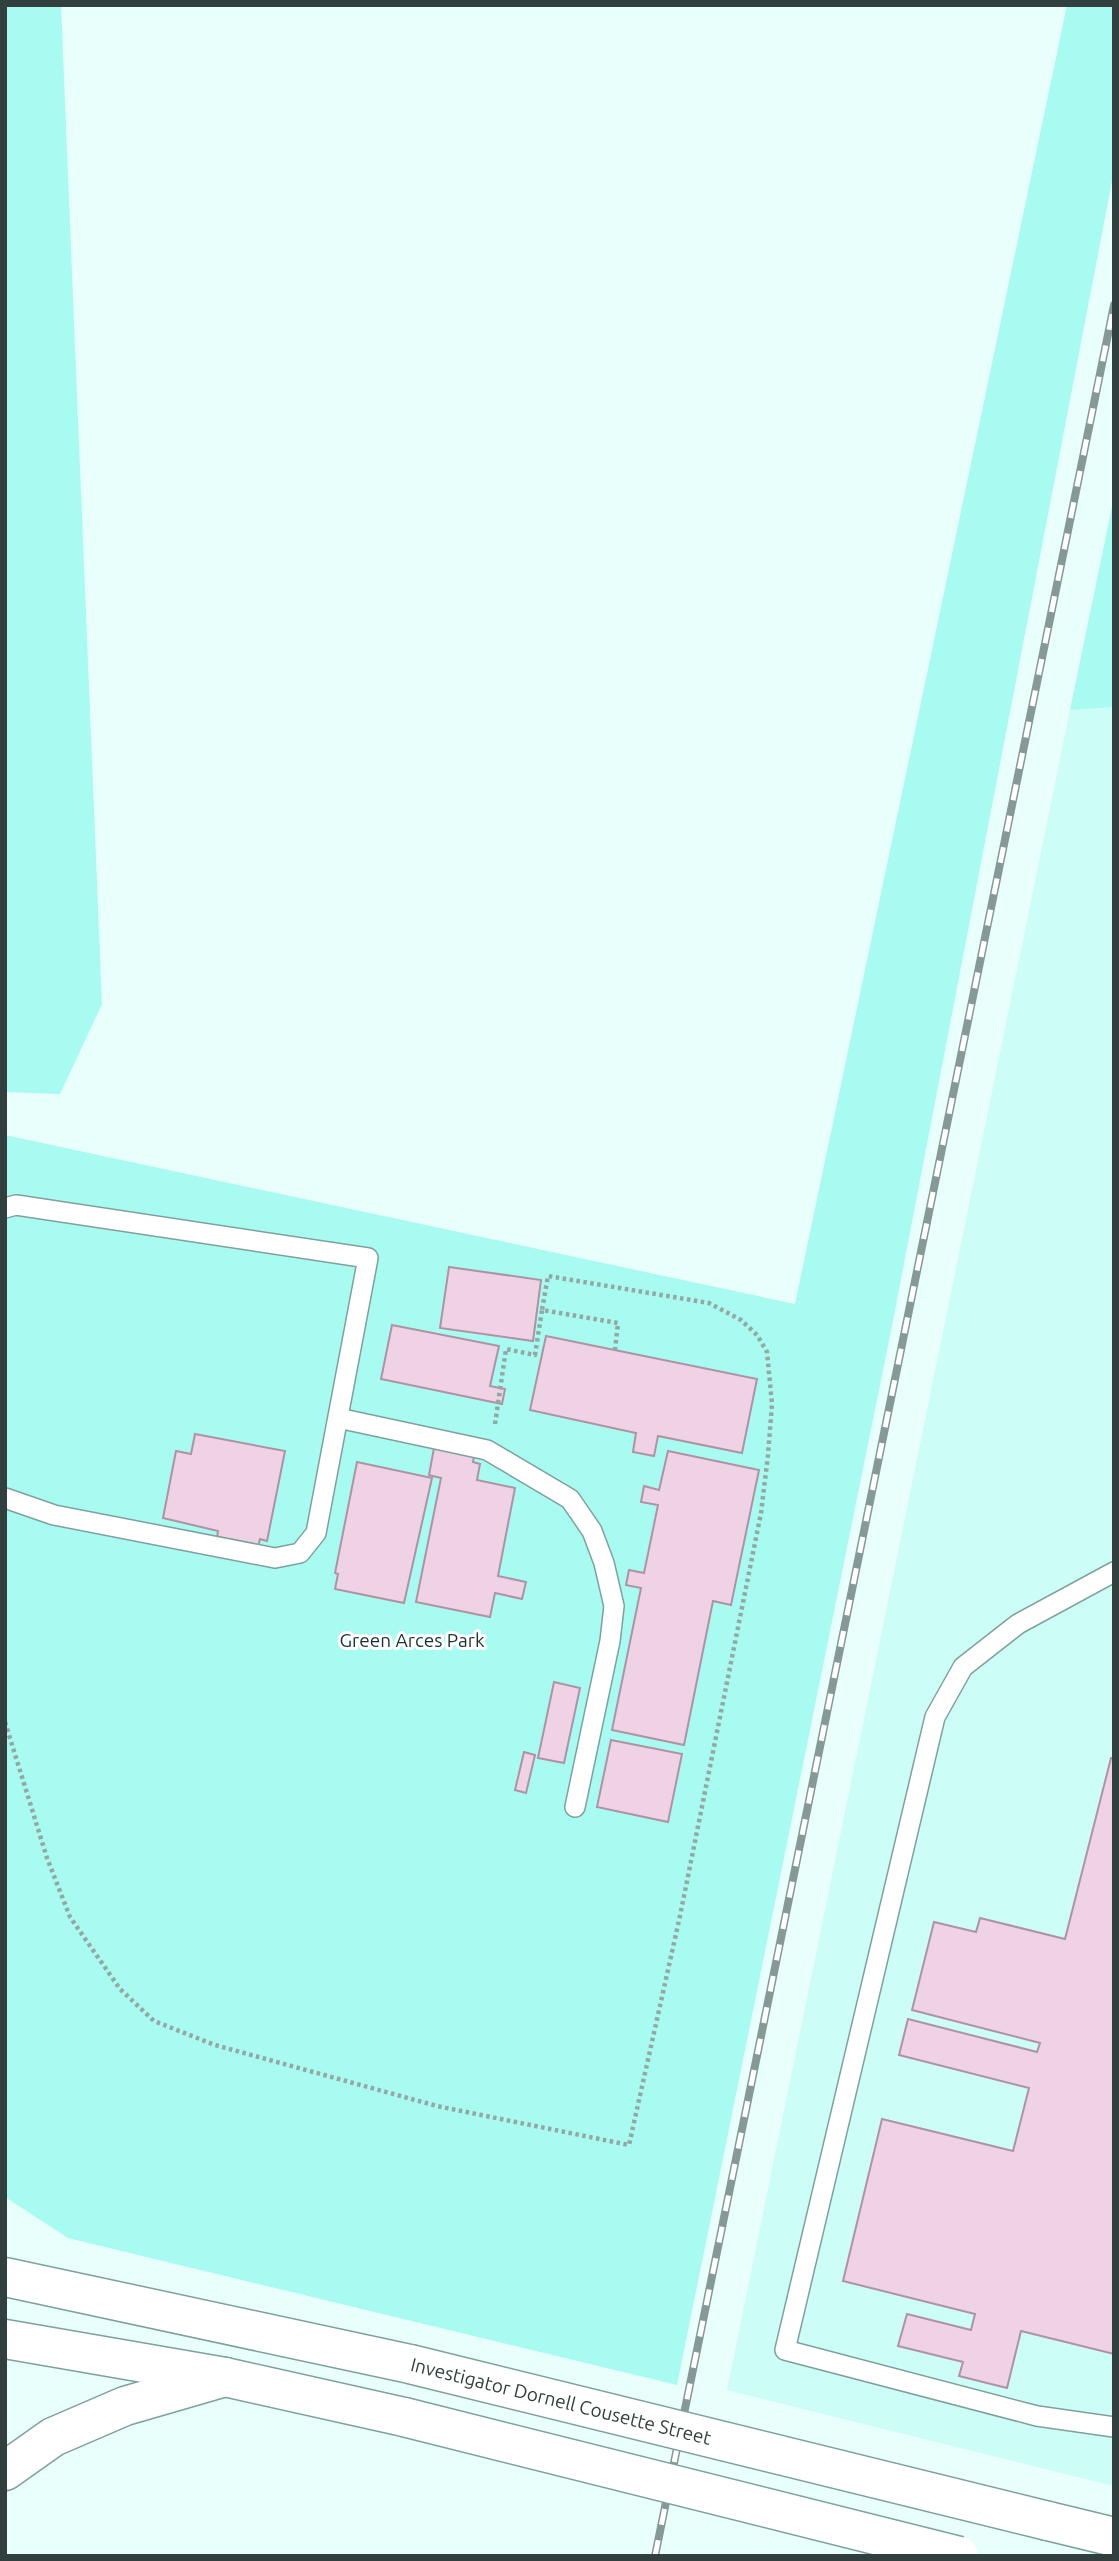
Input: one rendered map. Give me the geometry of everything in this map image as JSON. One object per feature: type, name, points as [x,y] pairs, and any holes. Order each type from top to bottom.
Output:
[{"type":"main road","points":[[5,2253],[65,2289]]},
{"type":"main road","name":"Investigator Dornell Cousette Street","points":[[5,2277],[410,2364],[1114,2538]]},
{"type":"main road","points":[[5,2339],[225,2377],[404,2417],[959,2556]]},
{"type":"main road","points":[[5,2471],[53,2437],[125,2406],[225,2377]]},
{"type":"lane","points":[[5,1208],[16,1205],[368,1258],[316,1533],[300,1553],[275,1558],[54,1515],[5,1498]]},
{"type":"lane","points":[[338,1419],[487,1450],[570,1499],[592,1531],[604,1563],[614,1605],[610,1641],[575,1807]]},
{"type":"lane","points":[[1114,1572],[1018,1624],[963,1667],[935,1717],[785,2350],[1037,2416],[1114,2427]]},
{"type":"path","points":[[5,1722],[47,1858],[70,1917],[120,1989],[154,2021],[215,2045],[425,2103],[629,2145],[680,1916],[761,1513],[772,1404],[767,1352],[757,1335],[726,1310],[709,1303],[548,1276],[542,1310],[618,1323],[615,1350]]},
{"type":"shaded area","points":[[1114,707],[1114,2486],[727,2390],[1070,710]]},
{"type":"green space","points":[[5,5],[61,5],[102,1004],[60,1094],[5,1092]]},
{"type":"green space","name":"Green Arces Park","points":[[1067,5],[1114,5],[1114,171],[892,1326],[677,2385],[68,2238],[5,2197],[5,1135],[795,1304]]},
{"type":"green space","points":[[1114,497],[1114,707],[1070,710]]},
{"type":"building","points":[[449,1267],[541,1280],[533,1341],[440,1328]]},
{"type":"building","points":[[392,1325],[499,1346],[490,1386],[505,1389],[502,1404],[381,1379]]},
{"type":"building","points":[[546,1336],[757,1379],[742,1453],[658,1436],[654,1456],[633,1452],[636,1433],[530,1410]]},
{"type":"building","points":[[195,1434],[285,1451],[267,1541],[260,1539],[258,1547],[217,1538],[218,1531],[163,1518],[176,1451],[191,1454]]},
{"type":"building","points":[[434,1448],[474,1456],[473,1462],[480,1464],[477,1480],[515,1488],[498,1576],[526,1582],[522,1599],[495,1593],[490,1617],[416,1602],[441,1478],[429,1475]]},
{"type":"building","points":[[668,1451],[759,1470],[731,1605],[713,1601],[684,1745],[612,1730],[641,1588],[626,1585],[629,1570],[644,1573],[658,1505],[641,1502],[644,1486],[659,1490]]},
{"type":"building","points":[[357,1462],[432,1478],[404,1603],[335,1589],[338,1574],[335,1573]]},
{"type":"building","points":[[554,1682],[580,1688],[564,1763],[538,1758]]},
{"type":"building","points":[[611,1740],[682,1754],[668,1822],[597,1807]]},
{"type":"building","points":[[524,1752],[535,1755],[526,1793],[515,1790]]},
{"type":"building","points":[[1111,1758],[1114,1758],[1114,2354],[1021,2331],[1007,2388],[959,2376],[963,2362],[898,2346],[907,2314],[971,2330],[975,2314],[843,2281],[882,2119],[1013,2151],[1029,2088],[899,2055],[908,2019],[1037,2052],[1040,2043],[912,2010],[934,1922],[976,1932],[980,1918],[1065,1939]]},
{"type":"railway","points":[[655,2556],[1114,305]]}]
